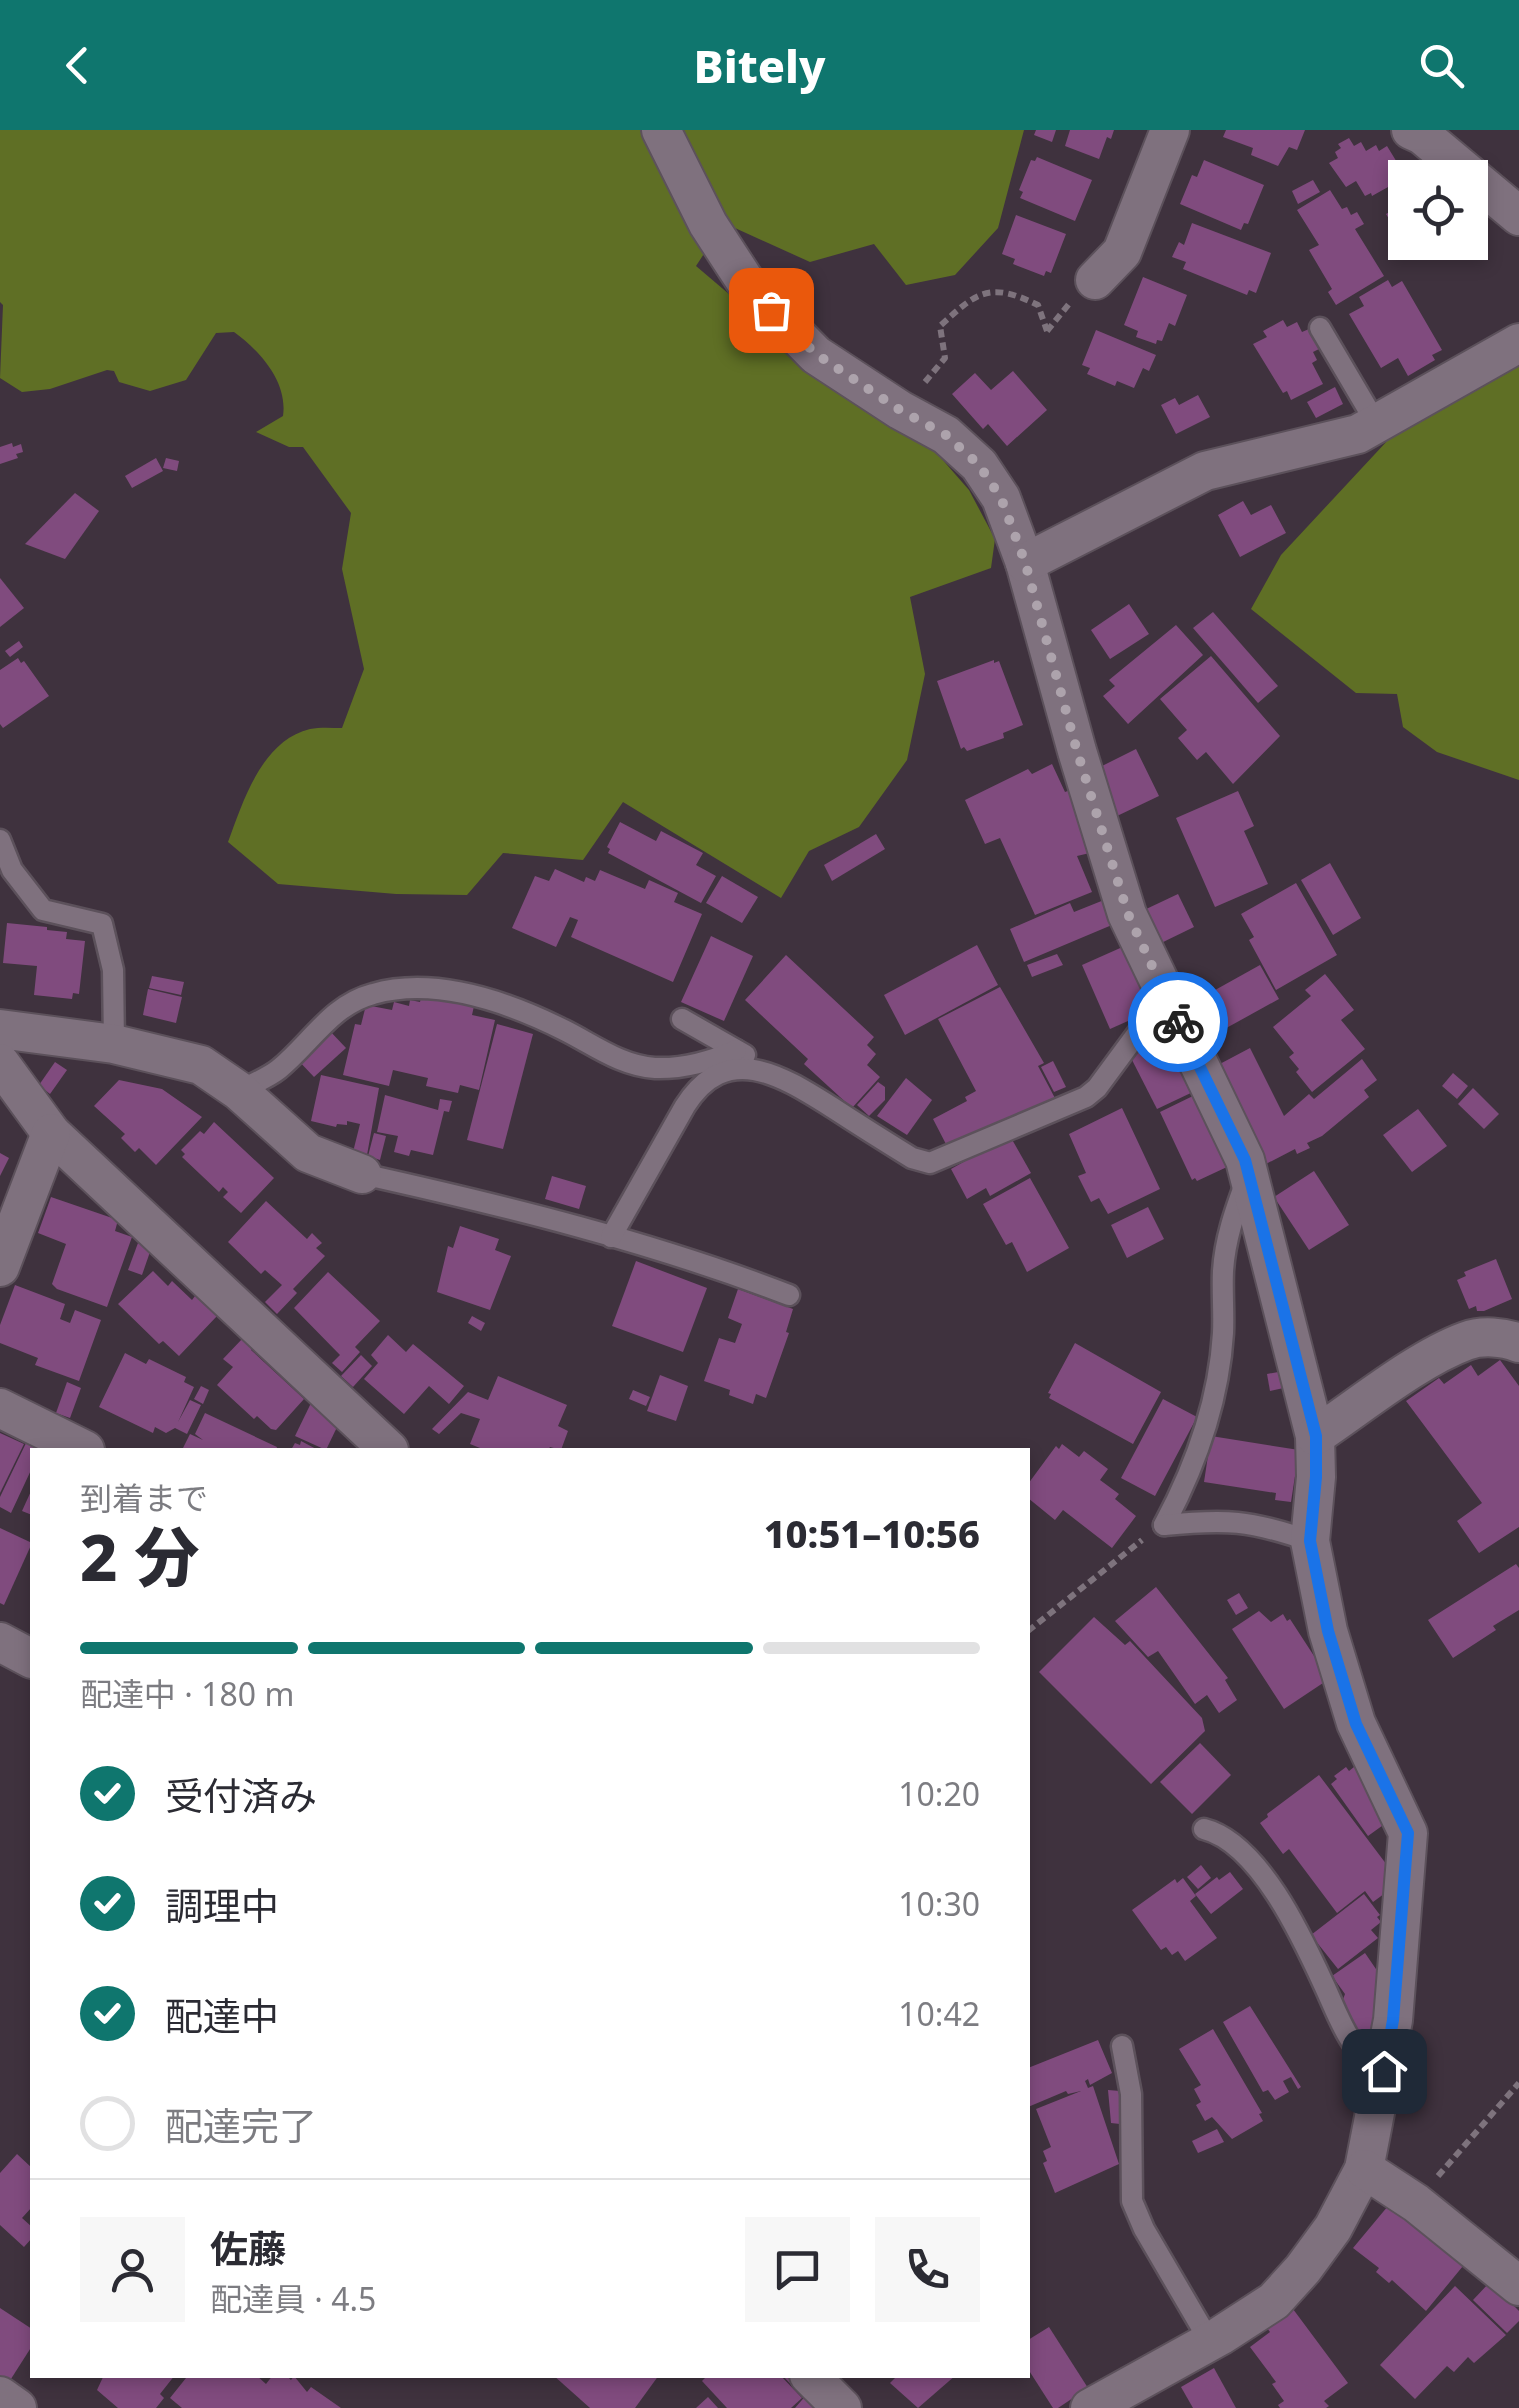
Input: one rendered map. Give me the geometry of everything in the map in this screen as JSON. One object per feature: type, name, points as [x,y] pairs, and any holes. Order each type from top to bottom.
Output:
[{"type":"street","points":[[661,130],[708,224],[748,287],[816,354],[900,410],[946,435],[979,465],[1001,498],[1025,562],[1077,751],[1128,914],[1245,1160],[1316,1436],[1310,1541],[1328,1631],[1356,1724],[1408,1833],[1393,2020],[1384,2071],[1364,2169],[1333,2228],[1274,2301],[1210,2342],[1090,2408]]},
{"type":"street","points":[[1096,280],[1122,252],[1170,130]]},
{"type":"street","points":[[1419,132],[1519,216]]},
{"type":"street","points":[[1025,562],[1205,472],[1358,434],[1519,342]]},
{"type":"street","points":[[0,1030],[63,1035],[201,1065],[239,1091],[308,1153],[362,1174]]},
{"type":"street","points":[[0,1063],[51,1134],[387,1448]]},
{"type":"street","points":[[0,1268],[51,1134]]},
{"type":"street","points":[[1316,1436],[1432,1358],[1469,1340],[1506,1338],[1519,1343]]},
{"type":"street","points":[[0,1408],[81,1448]]},
{"type":"street","points":[[0,1642],[30,1658]]},
{"type":"street","points":[[1364,2169],[1416,2202],[1519,2286]]},
{"type":"street","points":[[811,2378],[842,2408]]},
{"type":"street","points":[[0,2396],[17,2408]]},
{"type":"lane","points":[[1320,328],[1376,423]]},
{"type":"lane","points":[[0,840],[12,870],[43,910],[102,924],[113,970],[114,1044]]},
{"type":"lane","points":[[239,1091],[278,1070],[353,1000],[376,992],[406,989],[493,1000],[563,1029],[621,1061],[654,1068],[678,1067],[736,1050]]},
{"type":"lane","points":[[611,1237],[697,1087],[712,1076],[736,1070],[776,1073],[912,1158],[930,1163],[1086,1097],[1142,1028],[1173,1013]]},
{"type":"lane","points":[[682,1018],[751,1060],[756,1070]]},
{"type":"lane","points":[[362,1174],[470,1198],[611,1237],[790,1296]]},
{"type":"lane","points":[[1248,1174],[1230,1222],[1223,1271],[1223,1336],[1215,1387],[1201,1442],[1164,1525],[1224,1520],[1268,1526],[1310,1541]]},
{"type":"lane","points":[[1204,1829],[1216,1832],[1240,1850],[1268,1884],[1313,1961],[1348,2037],[1367,2063],[1384,2071]]},
{"type":"lane","points":[[1122,2046],[1131,2094],[1132,2201],[1144,2229],[1210,2342]]},
{"type":"path","points":[[900,410],[945,358],[940,326],[972,297],[996,291],[1019,296],[1038,305],[1047,331]]},
{"type":"path","points":[[1030,1629],[1072,1592],[1164,1525]]},
{"type":"path","points":[[1416,2202],[1519,2082]]},
{"type":"green space","points":[[0,130],[1024,130],[998,228],[955,275],[906,285],[874,244],[810,262],[724,223],[696,266],[847,394],[934,450],[969,490],[995,539],[991,568],[910,597],[925,674],[907,760],[859,827],[809,851],[781,898],[623,802],[583,860],[503,853],[467,895],[396,894],[278,884],[228,842],[256,775],[279,746],[310,729],[342,728],[364,669],[342,569],[351,513],[303,447],[289,447],[256,432],[283,416],[281,391],[270,368],[234,332],[216,333],[186,380],[150,391],[119,382],[114,371],[107,370],[50,389],[22,392],[0,378]]},
{"type":"green space","points":[[1519,361],[1519,780],[1437,752],[1403,727],[1397,694],[1356,693],[1251,609],[1281,555],[1388,440]]},
{"type":"building","points":[[1036,130],[1056,130],[1052,142],[1034,135]]},
{"type":"building","points":[[1070,130],[1114,130],[1111,139],[1107,137],[1099,159],[1065,146]]},
{"type":"building","points":[[1226,130],[1305,130],[1297,150],[1289,147],[1278,166],[1251,155],[1253,148],[1223,137]]},
{"type":"building","points":[[1349,138],[1354,146],[1361,142],[1366,151],[1376,145],[1379,151],[1387,146],[1396,160],[1388,160],[1388,187],[1365,196],[1356,181],[1346,187],[1329,163],[1338,158],[1338,144]]},
{"type":"building","points":[[1037,157],[1092,180],[1075,221],[1020,198],[1023,192],[1019,190],[1031,160]]},
{"type":"building","points":[[1204,160],[1264,185],[1248,224],[1244,223],[1241,230],[1180,204],[1192,175],[1197,177]]},
{"type":"building","points":[[1313,180],[1320,192],[1298,204],[1292,191]]},
{"type":"building","points":[[1330,190],[1342,209],[1347,207],[1351,215],[1357,212],[1364,224],[1355,229],[1384,276],[1336,305],[1328,292],[1332,289],[1309,250],[1319,245],[1297,210]]},
{"type":"building","points":[[1016,215],[1066,234],[1051,273],[1046,271],[1044,276],[1013,264],[1015,259],[1002,254]]},
{"type":"building","points":[[1192,223],[1271,253],[1256,293],[1249,290],[1247,295],[1183,269],[1186,262],[1172,257],[1179,242],[1184,245]]},
{"type":"building","points":[[1143,277],[1187,295],[1175,326],[1169,323],[1162,341],[1157,340],[1156,344],[1136,337],[1138,331],[1124,325]]},
{"type":"building","points":[[1388,280],[1392,287],[1402,281],[1442,350],[1432,355],[1435,360],[1408,376],[1398,358],[1381,368],[1349,314],[1364,306],[1359,297]]},
{"type":"building","points":[[1283,320],[1287,327],[1297,322],[1302,332],[1309,329],[1319,349],[1313,352],[1317,360],[1312,363],[1323,384],[1291,400],[1253,344],[1267,337],[1263,331]]},
{"type":"building","points":[[1096,330],[1156,355],[1149,371],[1143,368],[1134,388],[1117,381],[1115,386],[1087,374],[1090,368],[1082,365]]},
{"type":"building","points":[[1013,371],[1047,410],[1007,446],[988,424],[983,429],[952,394],[975,373],[991,390]]},
{"type":"building","points":[[1335,387],[1343,404],[1316,418],[1307,402]]},
{"type":"building","points":[[1198,395],[1210,417],[1176,434],[1161,405],[1175,398],[1179,405]]},
{"type":"building","points":[[12,443],[13,447],[21,444],[23,452],[16,454],[18,458],[0,464],[0,447]]},
{"type":"building","points":[[156,458],[163,471],[132,488],[125,476]]},
{"type":"building","points":[[166,458],[179,461],[177,471],[163,468]]},
{"type":"building","points":[[75,493],[99,511],[65,559],[25,544]]},
{"type":"building","points":[[1243,501],[1251,515],[1271,505],[1286,533],[1240,557],[1218,515]]},
{"type":"building","points":[[0,578],[24,608],[0,627]]},
{"type":"building","points":[[1129,604],[1149,634],[1110,659],[1091,630]]},
{"type":"building","points":[[1213,612],[1278,686],[1258,703],[1193,628]]},
{"type":"building","points":[[1176,625],[1203,655],[1128,724],[1103,696],[1115,686],[1109,680]]},
{"type":"building","points":[[19,641],[23,647],[10,657],[5,651]]},
{"type":"building","points":[[1211,656],[1280,736],[1233,784],[1206,752],[1197,760],[1178,738],[1187,730],[1160,699]]},
{"type":"building","points":[[18,658],[49,696],[3,728],[0,670]]},
{"type":"building","points":[[999,661],[1023,725],[1003,733],[1004,738],[967,751],[961,749],[937,681]]},
{"type":"building","points":[[1136,749],[1159,796],[1117,816],[1098,768]]},
{"type":"building","points":[[1052,764],[1065,792],[1073,789],[1094,852],[1077,856],[1092,892],[1035,915],[1000,838],[985,844],[965,800],[1028,769],[1032,774]]},
{"type":"building","points":[[1238,791],[1254,826],[1244,831],[1268,884],[1215,907],[1176,818]]},
{"type":"building","points":[[620,822],[656,841],[661,831],[703,853],[696,865],[716,876],[701,903],[608,853],[607,847]]},
{"type":"building","points":[[876,834],[885,849],[832,881],[824,865]]},
{"type":"building","points":[[1330,863],[1361,918],[1333,935],[1301,880]]},
{"type":"building","points":[[555,869],[584,882],[586,877],[595,881],[600,870],[645,889],[649,880],[678,893],[674,902],[702,914],[673,982],[571,937],[578,920],[570,917],[556,947],[512,928],[535,876],[549,881]]},
{"type":"building","points":[[722,876],[758,897],[742,923],[706,903]]},
{"type":"building","points":[[1296,883],[1337,955],[1276,990],[1249,940],[1254,937],[1241,914]]},
{"type":"building","points":[[1178,894],[1194,927],[1157,945],[1142,911]]},
{"type":"building","points":[[1109,898],[1119,922],[1024,962],[1010,929],[1070,903],[1074,912]]},
{"type":"building","points":[[7,923],[47,927],[67,932],[66,939],[85,941],[79,994],[73,993],[72,999],[34,995],[37,966],[3,963]]},
{"type":"building","points":[[711,936],[753,956],[724,1021],[681,1002]]},
{"type":"building","points":[[977,945],[998,985],[905,1035],[884,995]]},
{"type":"building","points":[[1127,945],[1155,1009],[1110,1029],[1082,965]]},
{"type":"building","points":[[1057,954],[1063,965],[1032,977],[1027,965]]},
{"type":"building","points":[[786,955],[874,1037],[867,1045],[876,1054],[867,1065],[880,1077],[852,1108],[804,1064],[808,1059],[745,1000]]},
{"type":"building","points":[[1260,965],[1279,999],[1210,1037],[1190,1004]]},
{"type":"building","points":[[1325,974],[1354,1010],[1341,1020],[1365,1049],[1312,1092],[1289,1057],[1294,1053],[1273,1027],[1311,996],[1305,990]]},
{"type":"building","points":[[152,976],[184,982],[181,995],[149,988]]},
{"type":"building","points":[[1000,987],[1044,1063],[1038,1066],[1057,1102],[948,1148],[933,1119],[967,1101],[965,1097],[976,1091],[938,1019]]},
{"type":"building","points":[[148,989],[182,997],[176,1023],[143,1015]]},
{"type":"building","points":[[422,994],[474,1006],[472,1015],[495,1020],[479,1090],[460,1085],[458,1093],[426,1086],[428,1078],[393,1070],[389,1086],[343,1075],[355,1024],[361,1025],[366,1005],[392,1010],[394,1002],[409,1006],[410,1000],[420,1002]]},
{"type":"building","points":[[497,1024],[533,1034],[503,1149],[467,1140]]},
{"type":"building","points":[[328,1029],[346,1048],[314,1077],[296,1058]]},
{"type":"building","points":[[1168,1038],[1195,1091],[1157,1109],[1130,1056]]},
{"type":"building","points":[[1250,1048],[1284,1116],[1309,1094],[1314,1099],[1362,1059],[1377,1080],[1364,1090],[1369,1097],[1322,1136],[1307,1143],[1310,1148],[1297,1154],[1295,1149],[1264,1165],[1216,1066]]},
{"type":"building","points":[[1053,1061],[1066,1087],[1054,1092],[1041,1067]]},
{"type":"building","points":[[55,1062],[67,1070],[50,1094],[39,1085]]},
{"type":"building","points":[[1453,1073],[1468,1086],[1457,1099],[1442,1086]]},
{"type":"building","points":[[321,1075],[379,1088],[367,1155],[353,1152],[360,1124],[347,1121],[347,1125],[336,1127],[311,1121]]},
{"type":"building","points":[[906,1078],[932,1100],[907,1135],[877,1116]]},
{"type":"building","points":[[119,1080],[162,1089],[202,1117],[156,1165],[139,1148],[135,1152],[121,1138],[125,1134],[94,1106]]},
{"type":"building","points":[[878,1082],[885,1087],[885,1100],[869,1116],[857,1105]]},
{"type":"building","points":[[1473,1088],[1499,1114],[1484,1129],[1458,1104]]},
{"type":"building","points":[[1197,1094],[1229,1163],[1197,1181],[1192,1180],[1160,1112]]},
{"type":"building","points":[[385,1095],[438,1110],[440,1099],[452,1101],[449,1112],[444,1111],[433,1155],[411,1150],[409,1156],[394,1152],[398,1136],[377,1132]]},
{"type":"building","points":[[1122,1108],[1160,1189],[1108,1214],[1099,1198],[1091,1202],[1078,1176],[1086,1173],[1069,1134]]},
{"type":"building","points":[[1418,1109],[1447,1146],[1412,1172],[1383,1135]]},
{"type":"building","points":[[214,1122],[274,1178],[241,1213],[223,1197],[228,1192],[223,1187],[219,1192],[182,1157],[185,1154],[181,1150]]},
{"type":"building","points":[[374,1133],[386,1136],[380,1160],[368,1156]]},
{"type":"building","points":[[1010,1136],[1031,1173],[990,1196],[986,1188],[967,1199],[951,1169]]},
{"type":"building","points":[[0,1153],[9,1158],[0,1176]]},
{"type":"building","points":[[1314,1171],[1349,1225],[1309,1250],[1274,1197]]},
{"type":"building","points":[[552,1176],[586,1186],[579,1209],[545,1199]]},
{"type":"building","points":[[1030,1178],[1069,1248],[1027,1272],[1012,1242],[1006,1245],[983,1204]]},
{"type":"building","points":[[51,1197],[118,1220],[115,1231],[132,1237],[107,1307],[52,1284],[66,1244],[38,1233]]},
{"type":"building","points":[[266,1201],[307,1239],[312,1233],[322,1243],[316,1248],[325,1256],[293,1289],[297,1293],[277,1314],[265,1302],[282,1285],[265,1270],[261,1274],[228,1242]]},
{"type":"building","points":[[1148,1207],[1164,1239],[1127,1258],[1111,1225]]},
{"type":"building","points":[[460,1226],[499,1239],[495,1250],[511,1256],[490,1310],[437,1292],[448,1246],[453,1248]]},
{"type":"building","points":[[138,1243],[151,1249],[142,1275],[128,1270]]},
{"type":"building","points":[[1496,1259],[1512,1299],[1484,1311],[1477,1311],[1476,1306],[1469,1309],[1457,1280],[1466,1276],[1464,1272]]},
{"type":"building","points":[[636,1261],[707,1288],[683,1352],[612,1326]]},
{"type":"building","points":[[153,1271],[168,1286],[172,1281],[192,1300],[195,1296],[217,1316],[179,1356],[163,1341],[159,1344],[118,1304]]},
{"type":"building","points":[[328,1272],[380,1321],[355,1347],[360,1352],[342,1372],[332,1363],[340,1355],[294,1308]]},
{"type":"building","points":[[15,1285],[65,1304],[60,1319],[70,1323],[75,1310],[101,1320],[79,1381],[35,1365],[38,1358],[0,1343],[0,1325]]},
{"type":"building","points":[[738,1289],[793,1309],[786,1332],[789,1333],[766,1398],[756,1394],[753,1404],[704,1381],[719,1338],[735,1343],[742,1324],[728,1318]]},
{"type":"building","points":[[472,1316],[485,1323],[481,1331],[468,1323]]},
{"type":"building","points":[[388,1335],[406,1352],[413,1344],[464,1386],[449,1404],[429,1386],[404,1414],[364,1379],[378,1363],[371,1355]]},
{"type":"building","points":[[243,1338],[304,1399],[276,1430],[257,1416],[254,1419],[217,1385],[233,1367],[223,1359]]},
{"type":"building","points":[[1075,1343],[1161,1392],[1133,1444],[1049,1398],[1048,1393]]},
{"type":"building","points":[[125,1353],[146,1364],[149,1359],[186,1377],[184,1382],[194,1387],[178,1422],[190,1400],[201,1405],[187,1434],[175,1428],[166,1433],[155,1427],[153,1433],[99,1407]]},
{"type":"building","points":[[361,1355],[372,1366],[353,1387],[341,1376]]},
{"type":"building","points":[[1500,1360],[1519,1386],[1519,1527],[1479,1553],[1457,1521],[1482,1503],[1406,1401],[1439,1378],[1444,1384],[1471,1365],[1478,1376]]},
{"type":"building","points":[[1284,1371],[1288,1387],[1270,1391],[1267,1374]]},
{"type":"building","points":[[660,1375],[688,1386],[676,1421],[647,1411]]},
{"type":"building","points":[[498,1376],[567,1405],[558,1426],[568,1431],[562,1448],[480,1448],[470,1444],[480,1419],[461,1413],[439,1434],[432,1429],[468,1392],[488,1400]]},
{"type":"building","points":[[67,1382],[81,1388],[70,1418],[56,1413]]},
{"type":"building","points":[[201,1386],[209,1390],[203,1404],[194,1399]]},
{"type":"building","points":[[633,1390],[650,1397],[646,1406],[629,1399]]},
{"type":"building","points":[[1163,1399],[1197,1417],[1155,1496],[1121,1478]]},
{"type":"building","points":[[312,1401],[338,1425],[327,1448],[295,1436]]},
{"type":"building","points":[[205,1413],[277,1447],[183,1448],[190,1434],[203,1440],[195,1434]]},
{"type":"building","points":[[0,1433],[24,1444],[0,1493]]},
{"type":"building","points":[[1211,1436],[1299,1450],[1291,1502],[1275,1500],[1276,1493],[1204,1482]]},
{"type":"building","points":[[27,1441],[41,1448],[30,1448],[30,1472],[11,1513],[0,1507],[0,1497]]},
{"type":"building","points":[[301,1441],[314,1448],[292,1448],[295,1443],[300,1445]]},
{"type":"building","points":[[1062,1444],[1079,1457],[1084,1451],[1108,1469],[1100,1480],[1119,1494],[1115,1499],[1136,1516],[1112,1548],[1063,1510],[1055,1520],[1030,1500],[1030,1481],[1056,1446],[1059,1449]]},
{"type":"building","points":[[30,1493],[30,1514],[22,1511]]},
{"type":"building","points":[[0,1528],[30,1542],[30,1547],[4,1605],[0,1603]]},
{"type":"building","points":[[1516,1564],[1519,1610],[1453,1658],[1428,1620]]},
{"type":"building","points":[[1156,1587],[1228,1678],[1225,1680],[1237,1700],[1219,1713],[1207,1695],[1195,1704],[1158,1651],[1148,1657],[1115,1621]]},
{"type":"building","points":[[1239,1593],[1248,1608],[1236,1615],[1227,1600]]},
{"type":"building","points":[[1259,1611],[1271,1622],[1283,1614],[1287,1621],[1290,1619],[1329,1679],[1284,1709],[1232,1629]]},
{"type":"building","points":[[1094,1617],[1125,1645],[1130,1641],[1202,1718],[1205,1731],[1151,1784],[1039,1672]]},
{"type":"building","points":[[1200,1743],[1231,1775],[1192,1814],[1160,1782]]},
{"type":"building","points":[[1346,1767],[1349,1771],[1354,1767],[1385,1809],[1386,1823],[1368,1836],[1331,1784],[1337,1779],[1334,1776]]},
{"type":"building","points":[[1319,1775],[1393,1873],[1388,1891],[1373,1902],[1365,1891],[1337,1913],[1289,1849],[1283,1854],[1260,1823]]},
{"type":"building","points":[[1201,1865],[1211,1878],[1198,1889],[1187,1877]]},
{"type":"building","points":[[1230,1872],[1243,1889],[1211,1914],[1195,1894]]},
{"type":"building","points":[[1183,1878],[1196,1896],[1190,1901],[1217,1938],[1185,1961],[1178,1951],[1172,1955],[1166,1947],[1161,1950],[1132,1910],[1175,1879],[1177,1883]]},
{"type":"building","points":[[1364,1894],[1380,1915],[1377,1917],[1381,1922],[1371,1930],[1378,1938],[1338,1969],[1311,1935]]},
{"type":"building","points":[[1365,1953],[1378,1972],[1375,2029],[1360,2039],[1341,2005],[1345,1994],[1332,1976]]},
{"type":"building","points":[[1250,2006],[1301,2087],[1298,2089],[1291,2077],[1283,2081],[1289,2092],[1275,2100],[1268,2090],[1263,2092],[1223,2022]]},
{"type":"building","points":[[1213,2029],[1262,2113],[1259,2114],[1263,2121],[1232,2139],[1212,2117],[1205,2121],[1196,2105],[1201,2102],[1194,2089],[1201,2085],[1179,2049]]},
{"type":"building","points":[[1098,2040],[1112,2073],[1090,2085],[1088,2079],[1085,2081],[1088,2088],[1093,2086],[1119,2164],[1055,2193],[1043,2163],[1047,2161],[1043,2151],[1051,2147],[1036,2109],[1081,2091],[1066,2091],[1030,2106],[1030,2067]]},
{"type":"building","points":[[1108,2090],[1120,2091],[1120,2124],[1111,2123]]},
{"type":"building","points":[[1217,2129],[1224,2142],[1198,2153],[1192,2141]]},
{"type":"building","points":[[17,2154],[30,2166],[30,2209],[22,2218],[30,2225],[30,2240],[24,2247],[0,2225],[0,2173]]},
{"type":"building","points":[[1388,2206],[1463,2266],[1426,2311],[1392,2280],[1389,2283],[1376,2272],[1379,2268],[1353,2248]]},
{"type":"building","points":[[1490,2282],[1519,2311],[1519,2321],[1507,2333],[1473,2300]]},
{"type":"building","points":[[1455,2286],[1506,2335],[1474,2363],[1468,2357],[1454,2372],[1447,2366],[1415,2399],[1380,2365]]},
{"type":"building","points":[[0,2308],[30,2328],[30,2349],[9,2382],[0,2376]]},
{"type":"building","points":[[1293,2309],[1348,2383],[1324,2401],[1329,2406],[1326,2408],[1280,2408],[1278,2405],[1284,2401],[1272,2384],[1276,2382],[1250,2347]]},
{"type":"building","points":[[1049,2327],[1088,2388],[1053,2408],[1030,2372],[1030,2339]]},
{"type":"building","points":[[1214,2368],[1236,2408],[1193,2408],[1181,2387]]},
{"type":"building","points":[[103,2378],[173,2378],[160,2394],[164,2398],[156,2408],[118,2408],[97,2390]]},
{"type":"building","points":[[186,2378],[259,2378],[266,2384],[271,2378],[296,2378],[307,2392],[311,2387],[341,2408],[182,2408],[170,2398]]},
{"type":"building","points":[[556,2378],[657,2378],[635,2408],[590,2408]]},
{"type":"building","points":[[783,2378],[802,2398],[791,2408],[727,2408],[702,2381]]},
{"type":"building","points":[[785,2378],[799,2378],[827,2408],[795,2408],[808,2393],[803,2397]]},
{"type":"building","points":[[895,2378],[953,2378],[918,2408],[890,2383]]},
{"type":"building","points":[[708,2397],[718,2408],[696,2408]]},
{"type":"way so far","points":[[771,310],[816,354],[900,410],[946,435],[979,465],[1001,498],[1025,562],[1077,751],[1128,914],[1178,1022]]},
{"type":"route","points":[[1178,1022],[1245,1160],[1316,1436],[1310,1541],[1328,1631],[1356,1724],[1408,1833],[1393,2020],[1384,2071]]}]
